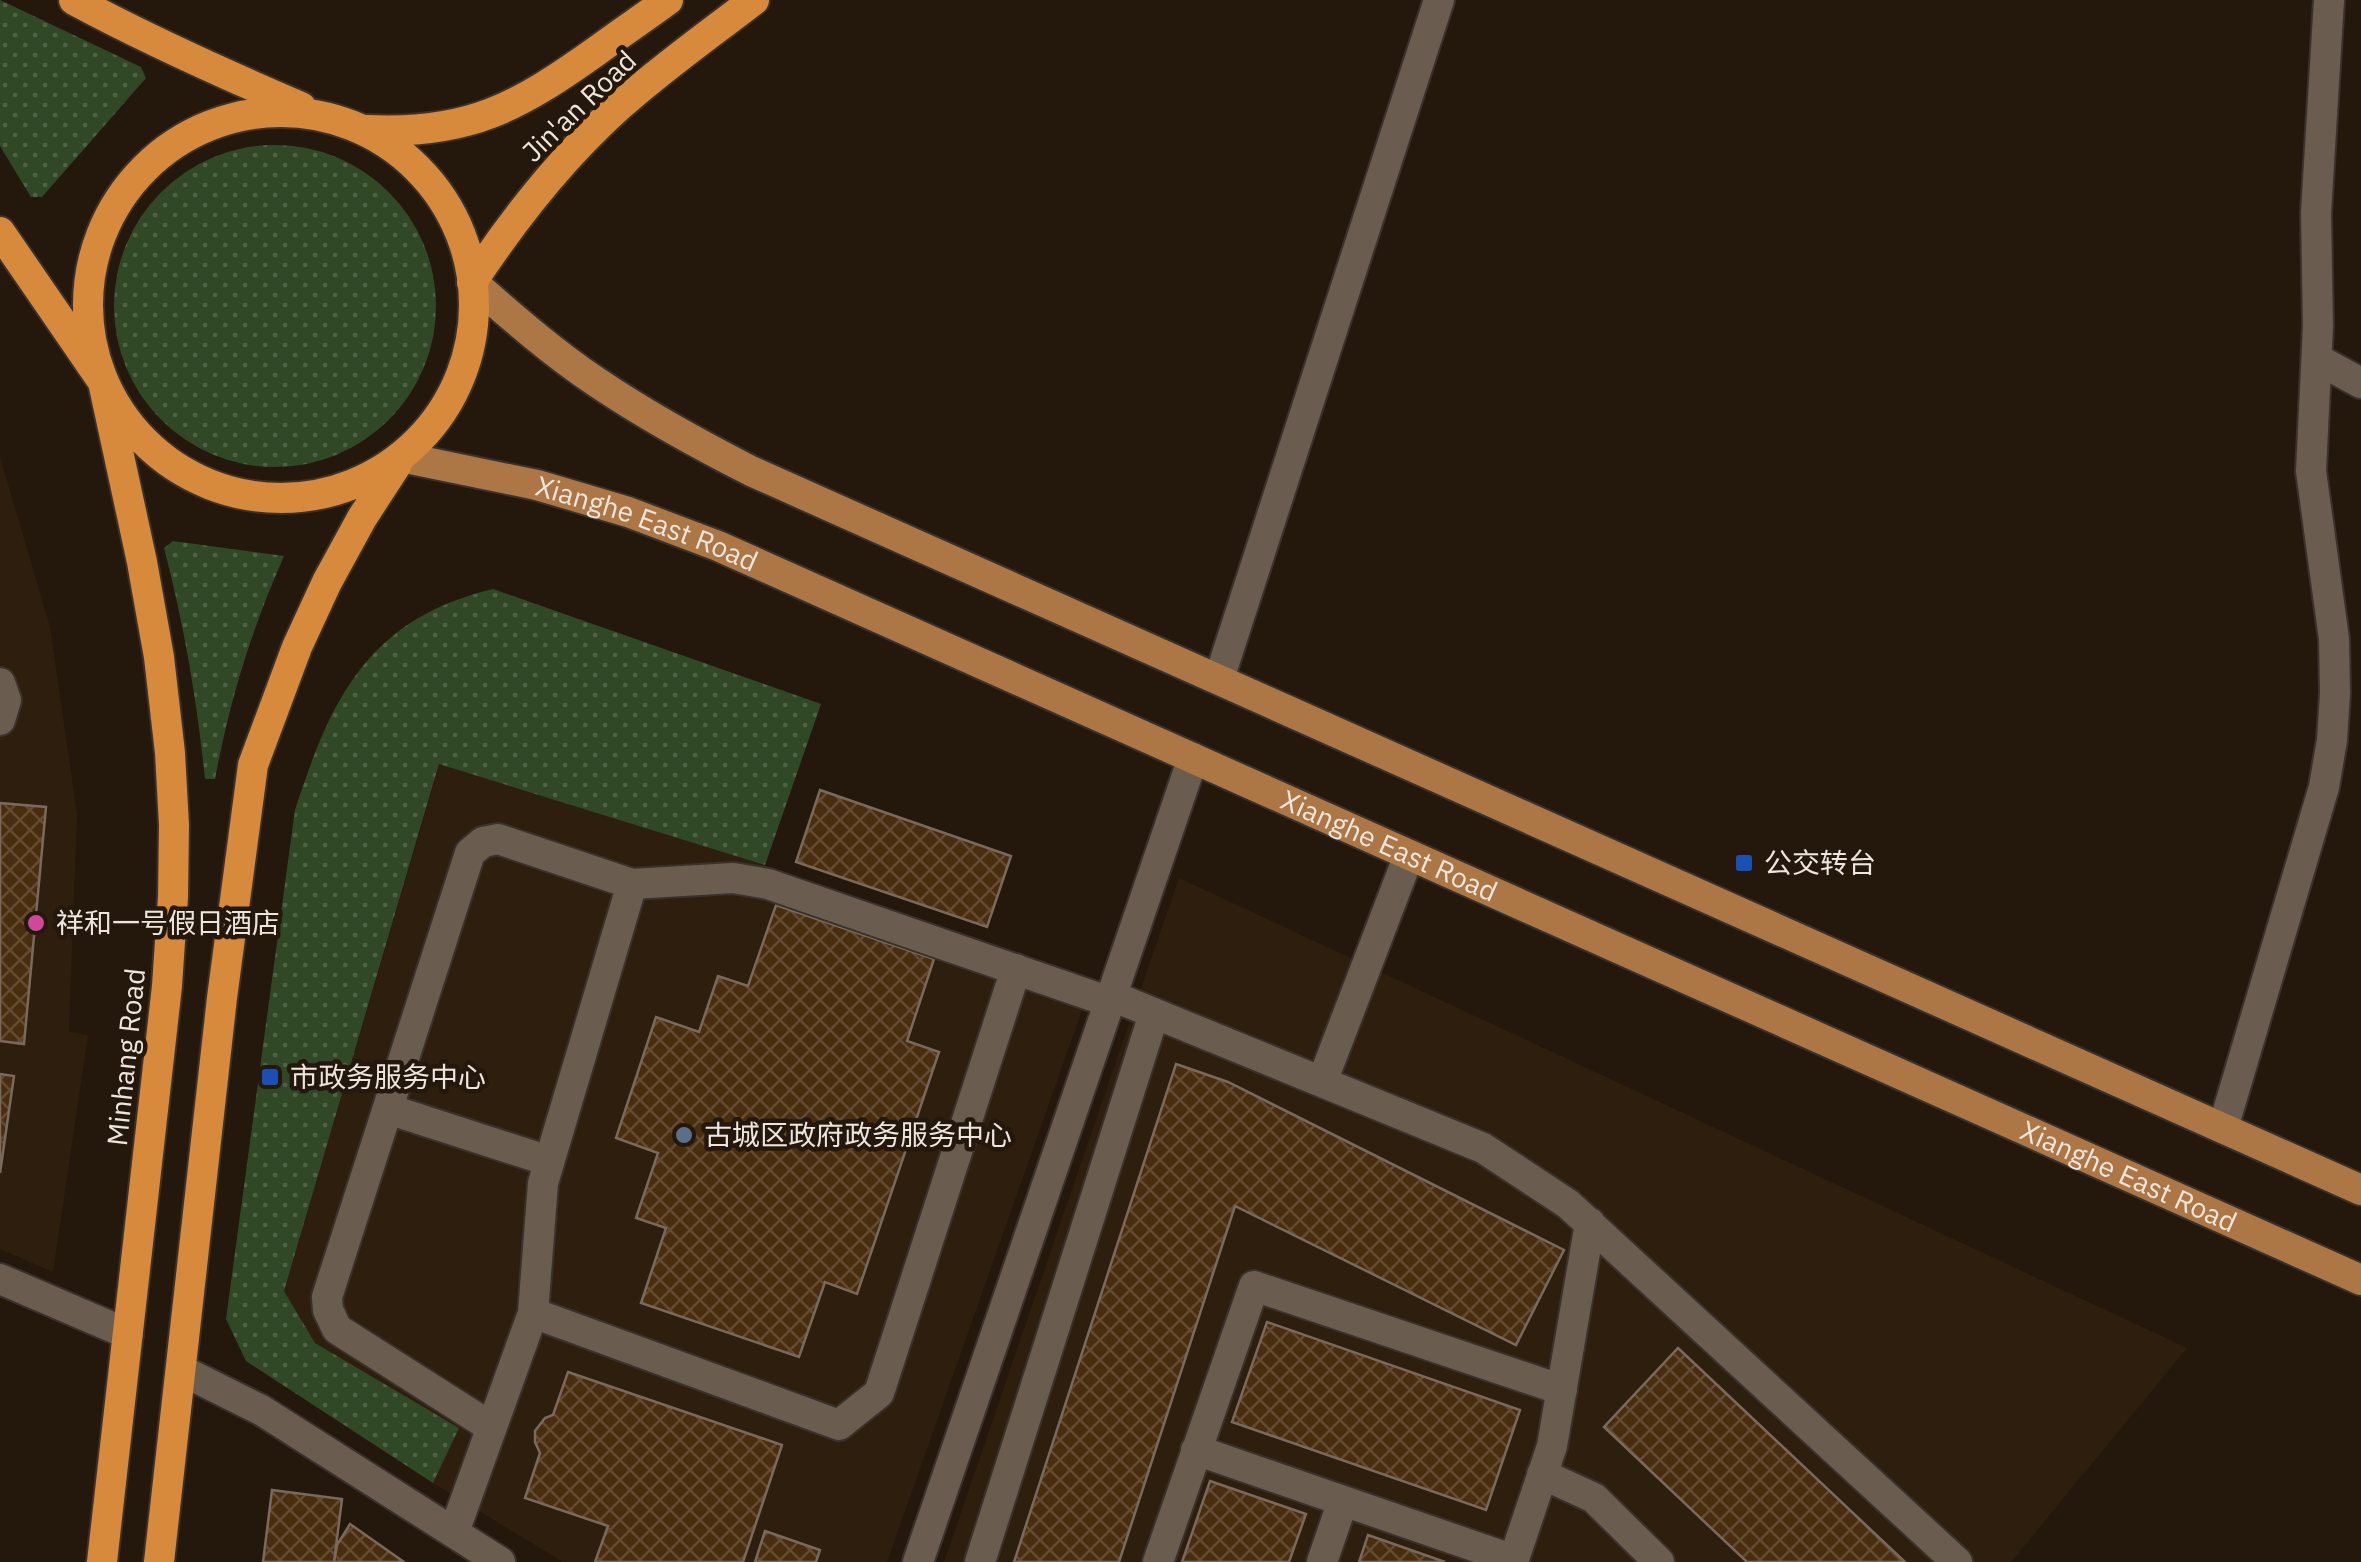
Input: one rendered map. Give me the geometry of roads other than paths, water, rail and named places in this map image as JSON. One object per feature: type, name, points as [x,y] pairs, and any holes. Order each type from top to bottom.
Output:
[{"type":"highway","points":[[74,0],[223,74],[362,130],[393,148],[443,200],[460,232],[470,266],[474,302],[472,338],[462,373],[447,404],[402,457],[362,518],[327,582],[291,662],[253,766],[222,998],[160,1562]]},
{"type":"highway","name":"Jin'an Road","points":[[362,130],[430,129],[497,112],[531,96],[668,0]]},
{"type":"highway","name":"Jin'an Road","points":[[472,282],[534,195],[583,141],[636,91],[754,0]]},
{"type":"highway","points":[[103,382],[92,349],[87,313],[89,277],[97,243],[132,180],[157,156],[220,121],[255,113],[291,112],[327,118]]},
{"type":"highway","points":[[0,232],[132,428],[172,464],[202,482],[236,494],[306,497],[372,476],[402,457]]},
{"type":"highway","name":"Minhang Road","points":[[102,1562],[167,986],[174,825],[160,657],[103,382]]},
{"type":"main road","points":[[472,282],[531,334],[596,382],[698,444],[751,470],[2361,1190]]},
{"type":"main road","name":"Xianghe East Road","points":[[402,457],[536,485],[628,512],[718,546],[2361,1280]]},
{"type":"street","points":[[1219,679],[1439,0]]},
{"type":"street","points":[[2223,1128],[2324,787],[2332,740],[2334,640],[2311,471],[2318,326],[2316,212],[2329,0]]},
{"type":"street","points":[[2316,358],[2361,383]]},
{"type":"street","points":[[0,683],[6,700],[0,720]]},
{"type":"street","points":[[918,1562],[1193,758]]},
{"type":"street","points":[[492,1427],[336,1329],[327,1298],[470,853],[483,842],[498,839],[632,884],[733,878],[768,884],[1154,1014],[1483,1148],[1590,1223],[1957,1562]]},
{"type":"street","points":[[1322,1082],[1410,854]]},
{"type":"street","points":[[454,1532],[533,1313],[543,1183],[632,884]]},
{"type":"street","points":[[533,1313],[839,1425],[879,1393],[1016,968]]},
{"type":"street","points":[[980,1562],[1154,1014]]},
{"type":"street","points":[[388,1109],[549,1162]]},
{"type":"street","points":[[1196,1450],[1513,1561],[1552,1446],[1590,1223]]},
{"type":"street","points":[[0,1279],[128,1334]]},
{"type":"street","points":[[1158,1562],[1254,1286],[1562,1390]]},
{"type":"street","points":[[181,1370],[261,1410],[500,1562]]},
{"type":"street","points":[[1542,1474],[1594,1498],[1659,1562]]},
{"type":"street","points":[[1322,1562],[1343,1501]]},
{"type":"place","name":"公交转台","points":[[1744,863]]},
{"type":"place","name":"祥和一号假日酒店","points":[[36,923]]},
{"type":"place","name":"市政务服务中心","points":[[270,1077]]},
{"type":"place","name":"古城区政府政务服务中心","points":[[684,1135]]}]
